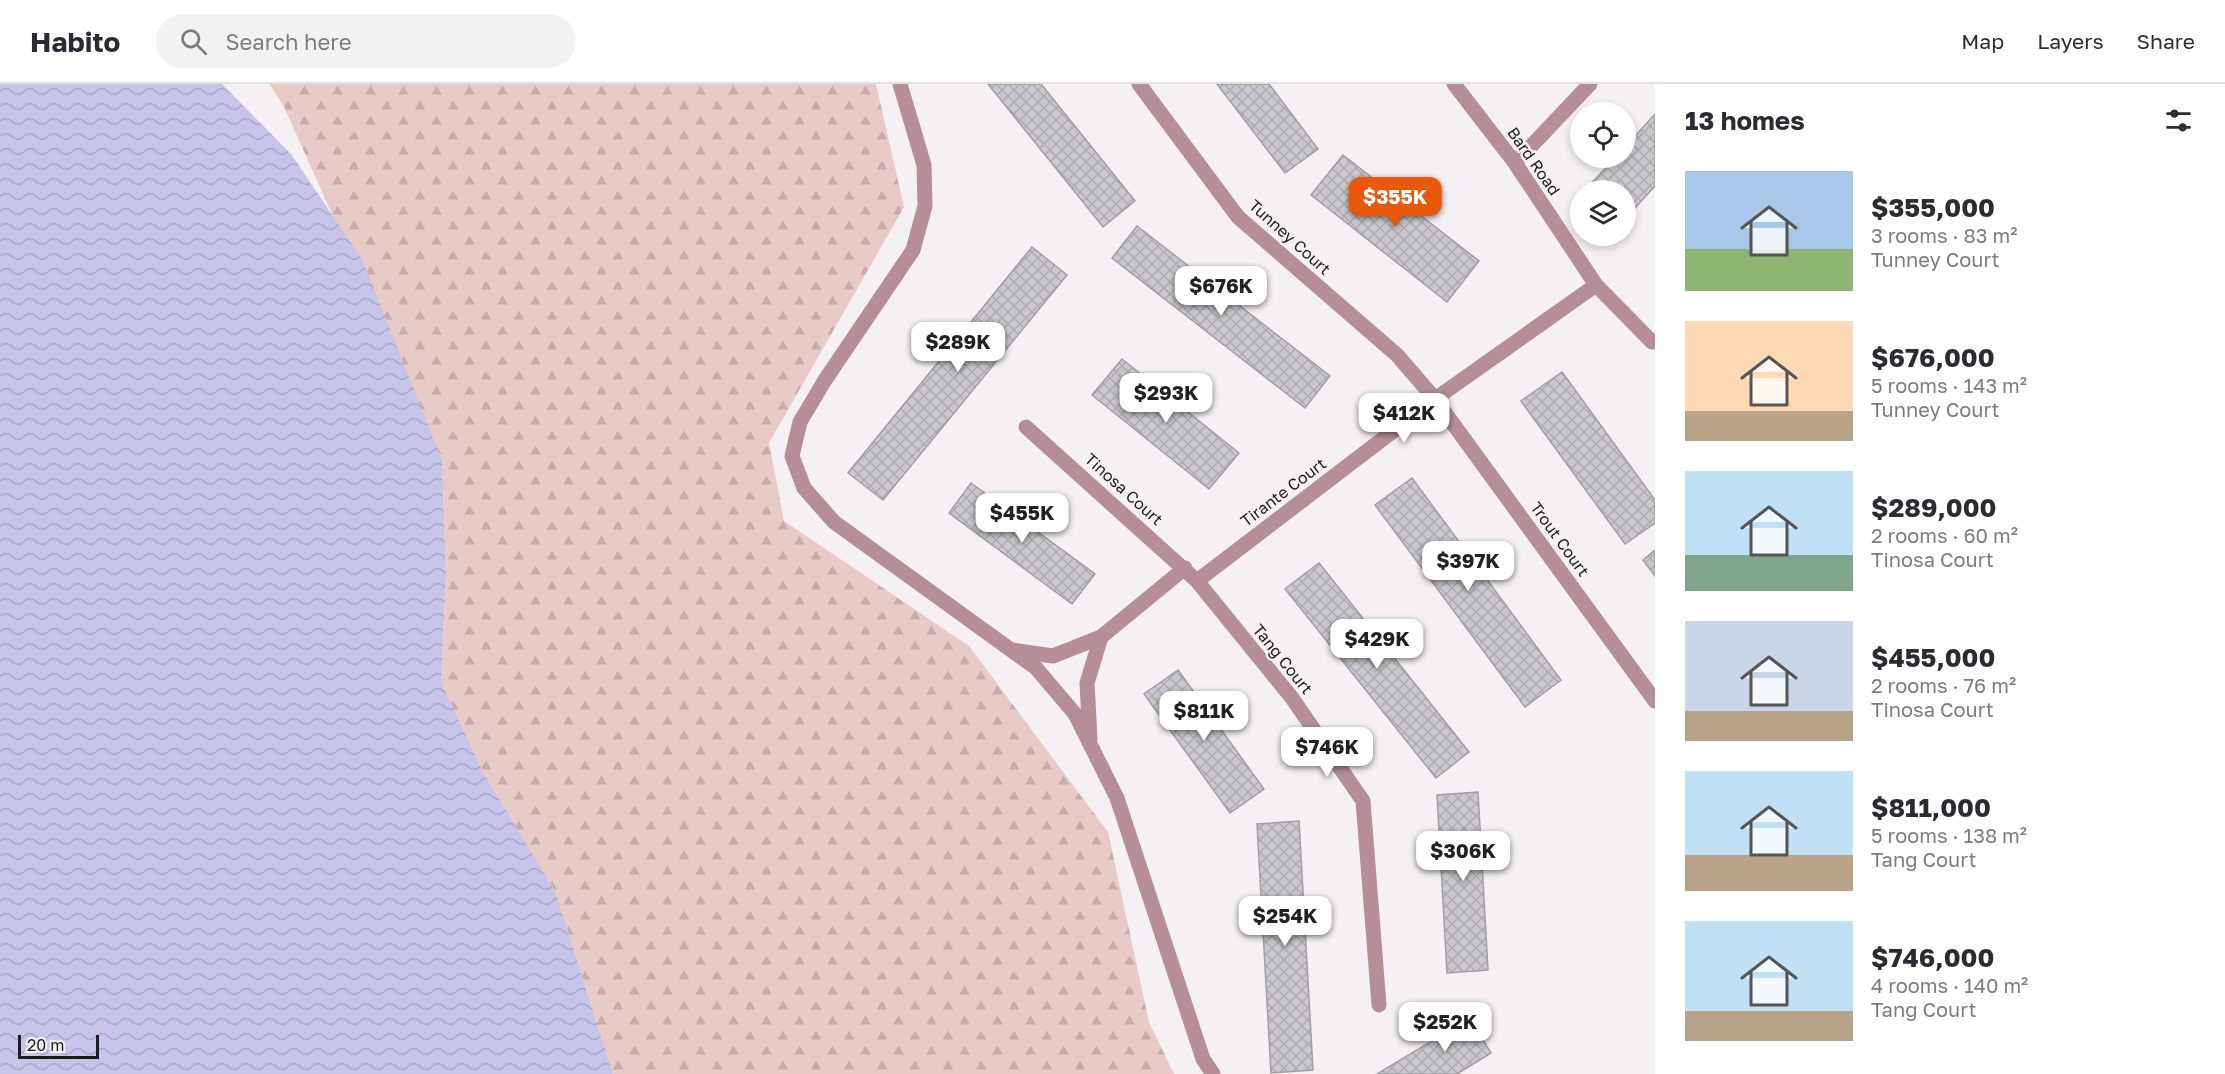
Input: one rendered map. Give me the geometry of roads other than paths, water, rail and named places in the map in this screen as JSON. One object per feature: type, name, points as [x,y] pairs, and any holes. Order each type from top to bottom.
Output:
[{"type":"street","points":[[900,84],[924,165],[925,206],[913,250],[800,422],[792,456],[804,488],[834,522],[1036,668],[1075,714],[1117,798],[1203,1059],[1213,1074]]},
{"type":"street","name":"Tunney Court","points":[[1139,84],[1238,217],[1397,355],[1435,399]]},
{"type":"street","name":"Bard Road","points":[[1454,84],[1515,163],[1596,285],[1654,343]]},
{"type":"street","points":[[1515,163],[1590,84]]},
{"type":"street","name":"Tirante Court","points":[[1197,580],[1435,399],[1596,285]]},
{"type":"street","name":"Trout Court","points":[[1435,399],[1655,701]]},
{"type":"street","name":"Tinosa Court","points":[[1026,427],[1197,580]]},
{"type":"street","points":[[1010,650],[1053,656],[1101,637],[1185,568]]},
{"type":"street","name":"Tang Court","points":[[1197,580],[1292,698],[1363,801],[1379,1005]]},
{"type":"street","points":[[1090,745],[1087,683],[1101,637]]},
{"type":"water","points":[[0,84],[222,84],[291,154],[362,259],[442,460],[446,575],[441,682],[485,776],[555,891],[613,1074],[0,1074]]}]
